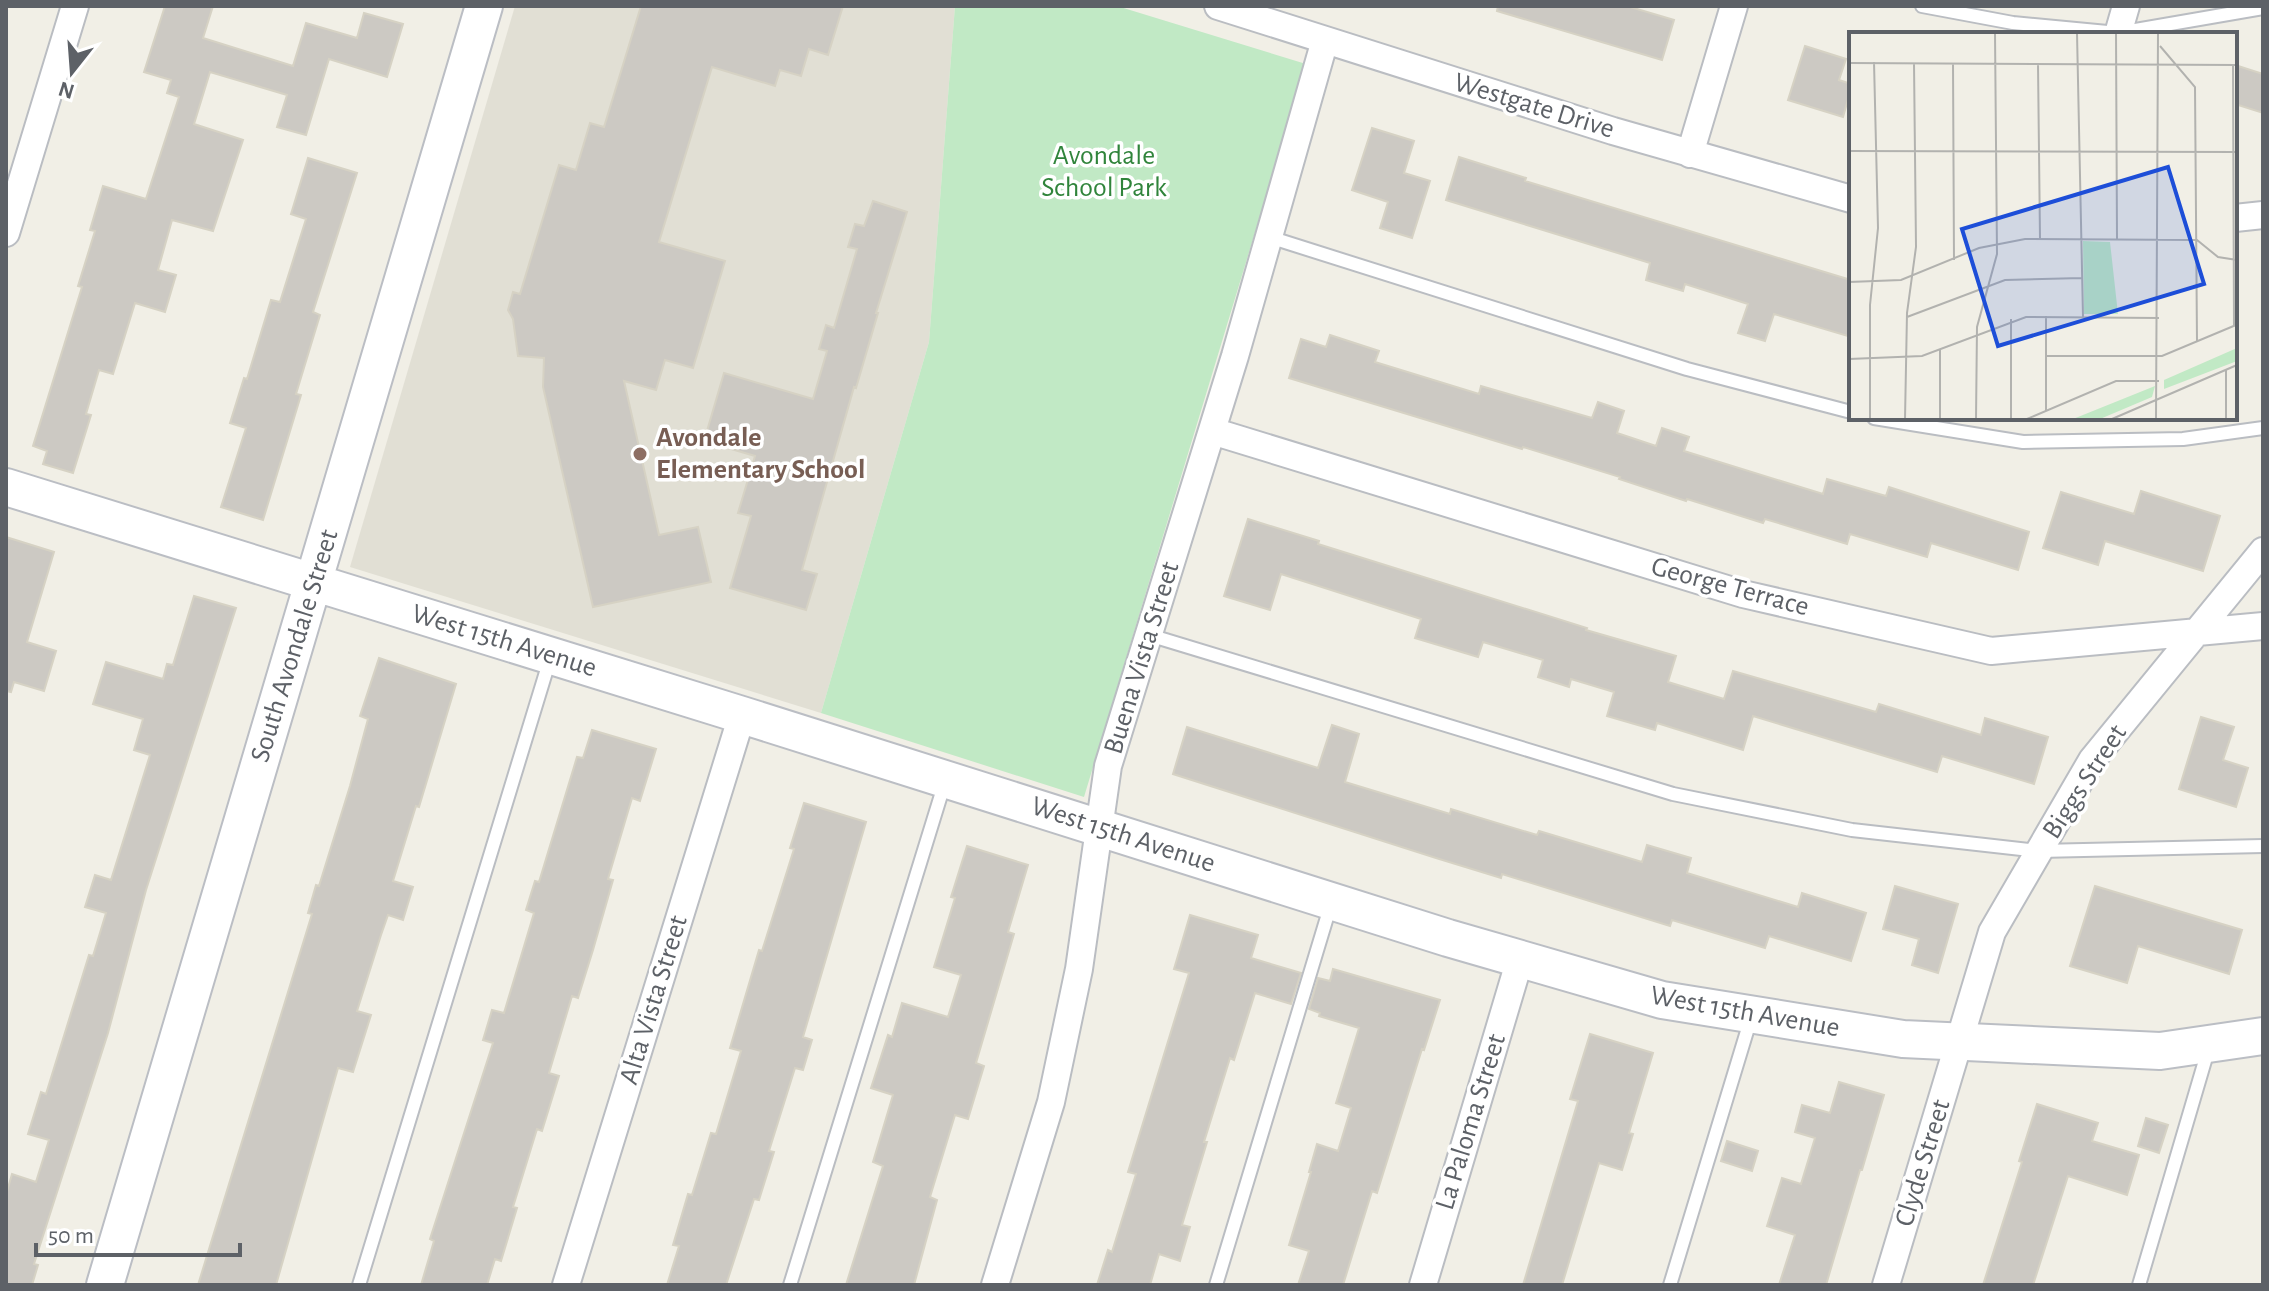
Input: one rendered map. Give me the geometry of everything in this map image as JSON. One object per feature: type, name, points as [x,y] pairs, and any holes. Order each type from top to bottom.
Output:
[{"type":"street","points":[[6,233],[75,6]]},
{"type":"street","name":"South Avondale Street","points":[[105,1285],[484,6]]},
{"type":"street","name":"Westgate Drive","points":[[1218,6],[1690,154],[1849,198]]},
{"type":"street","points":[[1690,154],[1734,6]]},
{"type":"street","points":[[2118,32],[2126,6]]},
{"type":"street","name":"Buena Vista Street","points":[[995,1285],[1051,1102],[1079,969],[1108,766],[1212,431],[1325,40]]},
{"type":"street","points":[[2237,218],[2263,215]]},
{"type":"street","name":"George Terrace","points":[[1212,431],[1743,594],[1991,651],[2263,626]]},
{"type":"street","name":"West 15th Avenue","points":[[6,487],[1331,901],[1662,1000],[1903,1039],[2160,1051],[2263,1036]]},
{"type":"street","name":"Biggs Street","points":[[1959,1042],[1992,932],[2092,760],[2263,551]]},
{"type":"street","name":"Alta Vista Street","points":[[566,1285],[742,715]]},
{"type":"street","name":"La Paloma Street","points":[[1423,1285],[1520,959]]},
{"type":"street","name":"Clyde Street","points":[[1886,1285],[1959,1042]]},
{"type":"lane","points":[[1927,7],[2013,23],[2108,32]]},
{"type":"lane","points":[[2124,32],[2263,8]]},
{"type":"lane","points":[[1269,237],[1687,369],[1849,411]]},
{"type":"lane","points":[[1886,420],[2023,442],[2183,439],[2263,428]]},
{"type":"lane","points":[[1149,635],[1673,794],[1852,830],[2039,851],[2263,846]]},
{"type":"lane","points":[[359,1285],[551,656]]},
{"type":"lane","points":[[790,1285],[946,779]]},
{"type":"lane","points":[[1216,1285],[1331,901]]},
{"type":"lane","points":[[1670,1285],[1752,1015]]},
{"type":"lane","points":[[2139,1285],[2210,1044]]},
{"type":"shaded area","name":"Avondale Elementary School","points":[[515,6],[955,6],[929,342],[821,713],[350,567]]},
{"type":"green space","name":"Avondale School Park","points":[[955,6],[1117,6],[1306,64],[1084,797],[821,713],[929,342]]},
{"type":"building","points":[[165,6],[213,6],[203,38],[293,66],[306,23],[357,38],[364,13],[403,24],[387,77],[329,59],[306,135],[277,127],[287,95],[210,72],[194,124],[243,140],[213,231],[172,220],[158,270],[176,275],[165,312],[135,303],[113,374],[99,370],[86,414],[91,415],[73,473],[43,464],[47,451],[33,446],[82,287],[78,286],[95,231],[90,230],[103,186],[146,199],[179,97],[167,93],[171,80],[144,72]]},
{"type":"building","points":[[641,6],[843,6],[828,55],[809,49],[801,76],[780,70],[775,86],[712,67],[659,242],[725,261],[693,368],[665,360],[656,390],[624,381],[659,535],[698,527],[711,582],[593,607],[543,387],[544,358],[518,356],[513,319],[508,310],[513,292],[520,294],[559,165],[576,170],[590,123],[604,127]]},
{"type":"building","points":[[1498,6],[1627,6],[1674,20],[1662,60],[1497,11]]},
{"type":"building","points":[[1805,46],[1846,59],[1839,80],[1849,83],[1843,117],[1788,100]]},
{"type":"building","points":[[2237,66],[2263,74],[2263,113],[2237,105]]},
{"type":"building","points":[[1372,128],[1414,141],[1404,173],[1430,181],[1412,238],[1380,228],[1388,202],[1352,190]]},
{"type":"building","points":[[1459,157],[1526,178],[1525,181],[1849,279],[1849,336],[1774,314],[1765,341],[1738,333],[1748,304],[1685,284],[1683,291],[1646,280],[1650,263],[1446,200]]},
{"type":"building","points":[[308,158],[357,173],[313,312],[320,315],[296,394],[301,395],[263,520],[221,507],[246,428],[230,423],[271,300],[280,302],[306,219],[291,214]]},
{"type":"building","points":[[873,201],[907,212],[802,570],[817,574],[806,610],[730,588],[751,516],[738,513],[755,456],[704,441],[724,373],[813,399],[827,351],[819,349],[826,325],[834,328],[857,249],[848,247],[855,224],[864,226]]},
{"type":"building","points":[[1330,335],[1379,351],[1375,362],[1479,394],[1481,386],[1592,418],[1598,402],[1624,411],[1617,433],[1656,446],[1662,428],[1689,437],[1684,451],[1823,494],[1827,479],[1886,496],[1889,487],[2029,532],[2018,570],[1931,543],[1927,557],[1850,534],[1847,544],[1765,519],[1763,523],[1523,447],[1289,378],[1301,339],[1326,347]]},
{"type":"building","points":[[2141,491],[2220,516],[2203,571],[2105,541],[2098,565],[2043,548],[2061,492],[2134,514]]},
{"type":"building","points":[[1248,519],[1586,630],[1676,656],[1668,682],[1724,699],[1733,671],[1876,712],[1879,704],[1981,735],[1985,718],[2048,737],[2034,784],[1942,756],[1937,772],[1753,716],[1743,750],[1657,723],[1655,730],[1607,716],[1614,692],[1571,679],[1569,687],[1538,677],[1543,660],[1483,642],[1478,657],[1415,638],[1421,619],[1281,574],[1270,610],[1224,596]]},
{"type":"building","points":[[6,537],[54,552],[27,642],[56,651],[44,691],[14,682],[11,692],[6,691]]},
{"type":"building","points":[[194,596],[236,608],[146,890],[108,1033],[34,1264],[38,1265],[32,1285],[6,1285],[6,1195],[12,1174],[36,1182],[49,1140],[28,1134],[41,1092],[46,1094],[89,955],[93,956],[106,913],[85,907],[95,875],[111,880],[150,755],[134,750],[143,719],[93,704],[106,662],[163,679],[167,664],[173,665]]},
{"type":"building","points":[[379,658],[456,684],[393,881],[413,887],[403,920],[388,915],[381,935],[357,1011],[371,1015],[353,1072],[338,1068],[276,1285],[198,1285],[312,914],[308,913],[316,885],[319,886],[350,786],[368,719],[360,716]]},
{"type":"building","points":[[2201,717],[2234,727],[2223,760],[2248,768],[2236,807],[2179,789]]},
{"type":"building","points":[[1332,725],[1359,734],[1345,782],[1450,814],[1451,809],[1642,862],[1647,845],[1691,858],[1687,873],[1798,907],[1802,893],[1866,913],[1851,961],[1769,936],[1765,948],[1672,920],[1670,926],[1502,874],[1501,878],[1173,774],[1187,727],[1318,768]]},
{"type":"building","points":[[592,730],[656,749],[640,801],[632,798],[608,879],[613,880],[593,950],[578,998],[572,996],[549,1073],[559,1076],[542,1131],[537,1129],[513,1207],[517,1208],[501,1261],[495,1259],[487,1285],[421,1285],[434,1241],[430,1239],[493,1043],[483,1040],[492,1010],[504,1013],[534,913],[526,910],[535,881],[539,882],[577,757],[583,758]]},
{"type":"building","points":[[804,803],[866,822],[803,1037],[812,1040],[803,1070],[795,1068],[769,1151],[774,1152],[759,1200],[754,1199],[726,1285],[667,1285],[679,1246],[673,1245],[688,1194],[692,1195],[711,1133],[716,1134],[741,1051],[730,1048],[794,849],[790,848]]},
{"type":"building","points":[[967,846],[1028,865],[1008,932],[1014,934],[976,1063],[984,1066],[968,1119],[955,1115],[930,1197],[937,1200],[914,1285],[846,1285],[883,1166],[873,1162],[893,1095],[871,1088],[888,1035],[892,1037],[902,1003],[948,1017],[961,975],[934,967]]},
{"type":"building","points":[[1895,886],[1958,904],[1938,973],[1912,965],[1919,939],[1883,929]]},
{"type":"building","points":[[2095,886],[2242,930],[2229,974],[2138,946],[2127,983],[2070,966]]},
{"type":"building","points":[[1190,915],[1258,935],[1251,958],[1301,973],[1291,1004],[1255,993],[1234,1060],[1230,1058],[1204,1142],[1207,1142],[1182,1225],[1190,1227],[1180,1261],[1159,1254],[1150,1285],[1097,1285],[1108,1250],[1112,1252],[1136,1174],[1128,1172],[1189,973],[1174,969]]},
{"type":"building","points":[[1333,969],[1440,1000],[1377,1193],[1372,1191],[1343,1285],[1298,1285],[1309,1251],[1289,1245],[1317,1144],[1338,1151],[1351,1108],[1336,1103],[1359,1028],[1319,1016],[1320,1013],[1309,1009],[1318,978],[1330,981]]},
{"type":"building","points":[[1590,1034],[1653,1053],[1629,1133],[1633,1134],[1622,1170],[1599,1163],[1562,1285],[1523,1285],[1578,1101],[1570,1099]]},
{"type":"building","points":[[1839,1082],[1884,1095],[1862,1170],[1826,1285],[1779,1285],[1795,1235],[1767,1226],[1782,1178],[1801,1184],[1815,1138],[1795,1132],[1802,1105],[1830,1113]]},
{"type":"building","points":[[2037,1104],[2098,1123],[2092,1141],[2139,1155],[2127,1195],[2068,1176],[2033,1285],[1983,1285],[2022,1162],[2019,1161]]},
{"type":"building","points":[[2146,1118],[2168,1125],[2159,1153],[2138,1146]]},
{"type":"building","points":[[1727,1141],[1758,1151],[1752,1171],[1721,1161]]},
{"type":"place","name":"Avondale Elementary School","points":[[640,454]]}]
